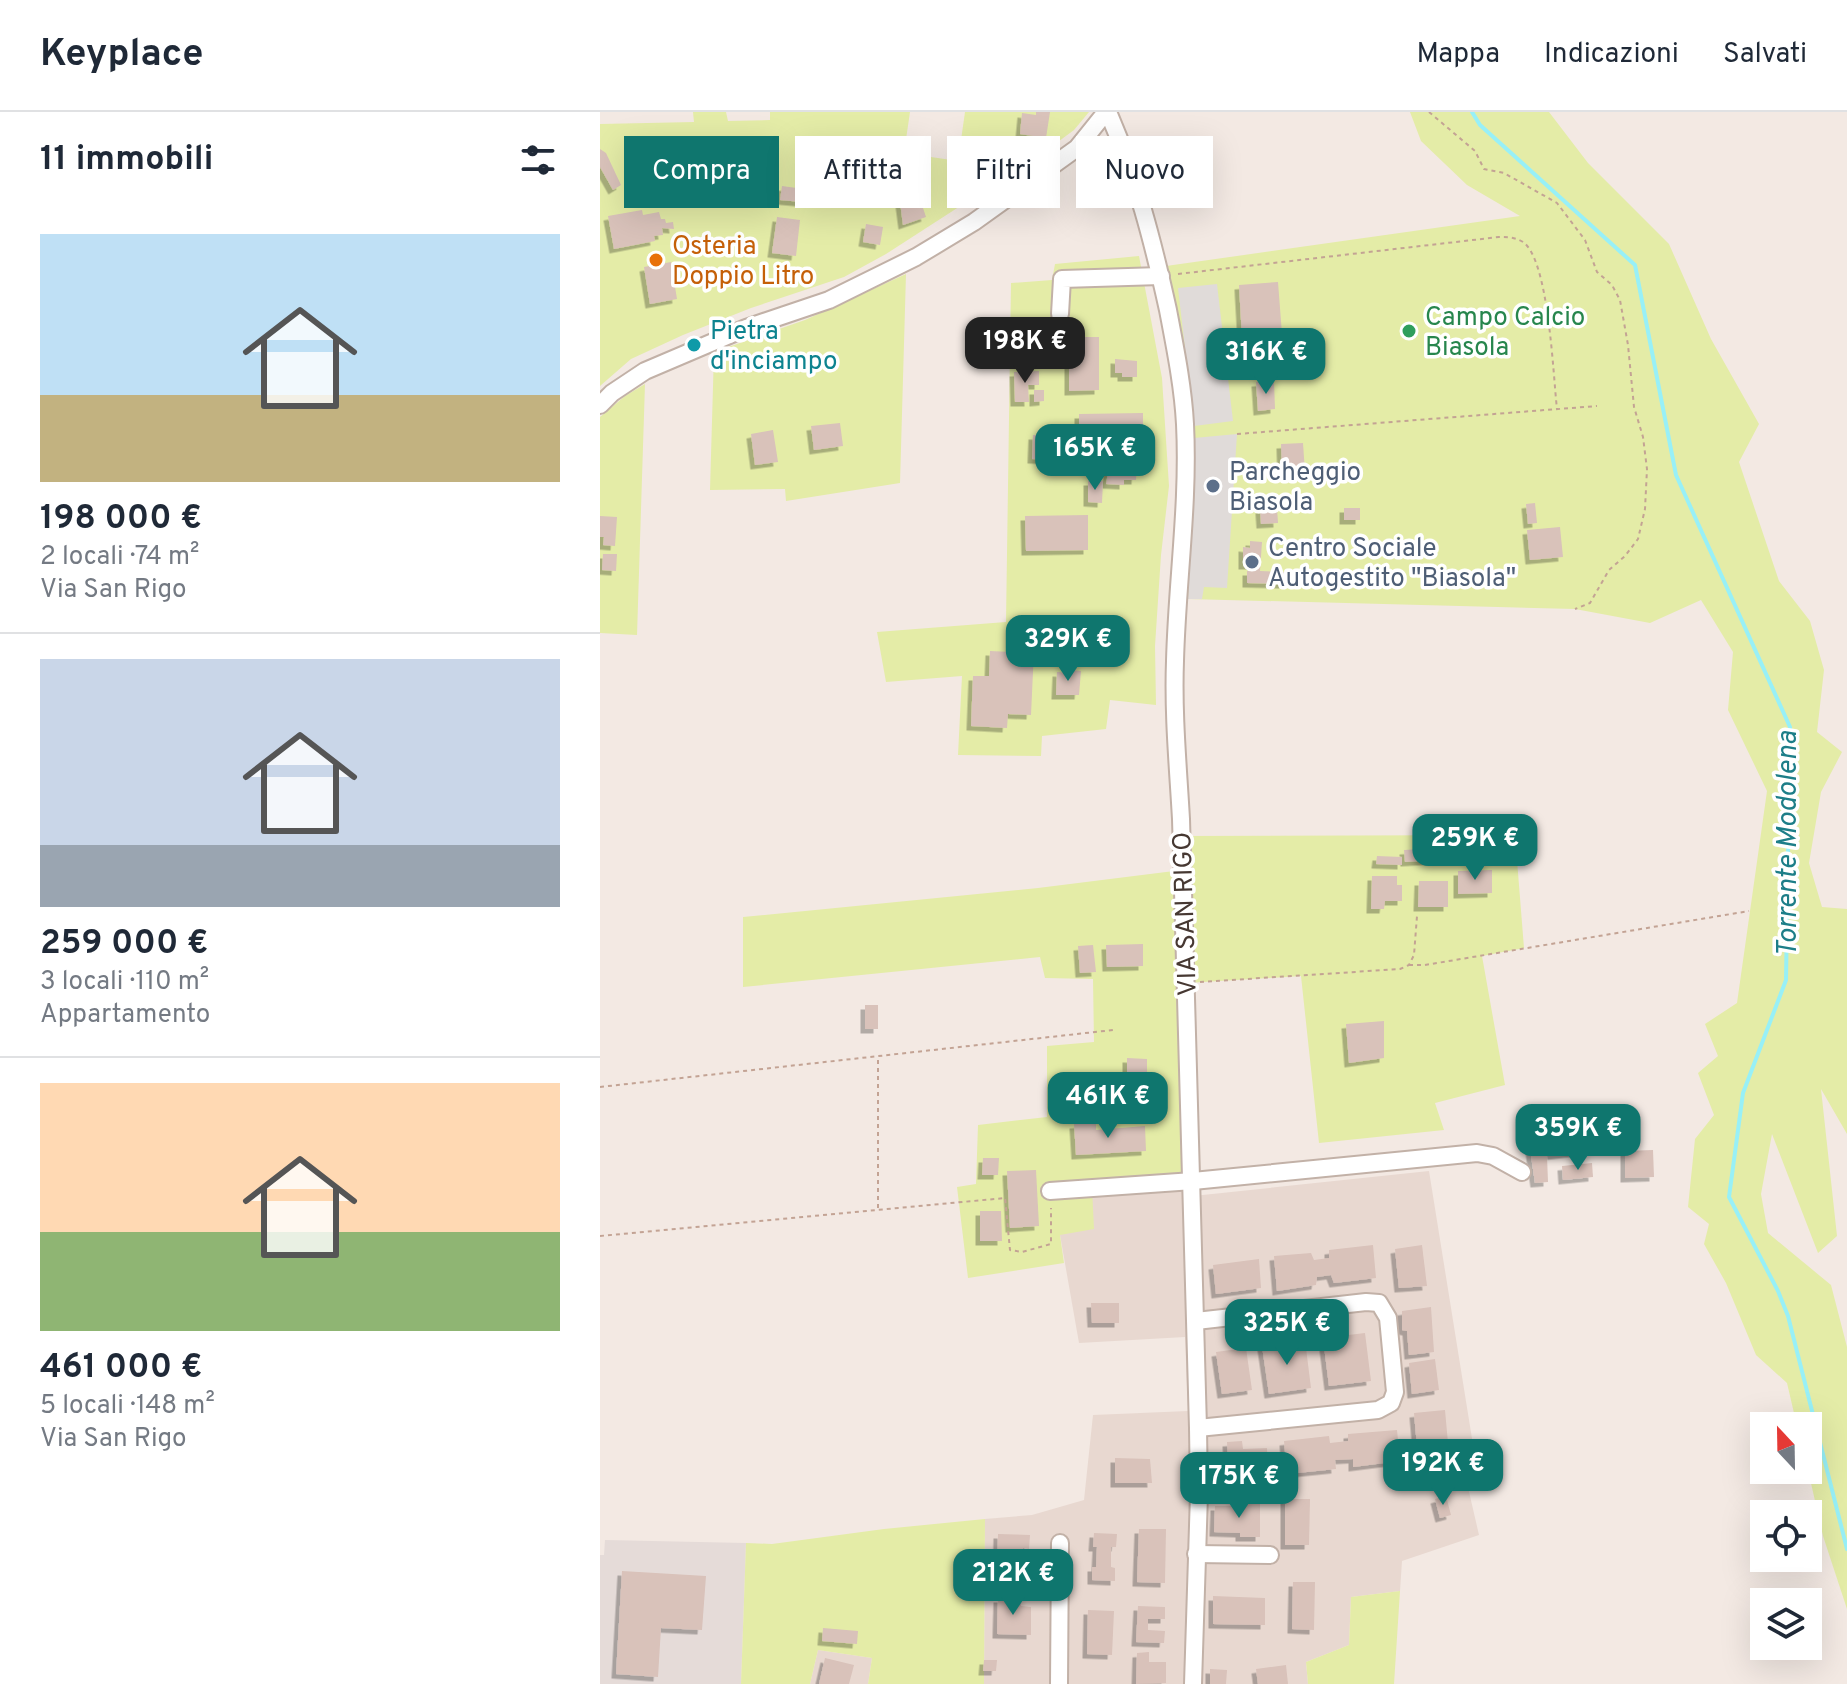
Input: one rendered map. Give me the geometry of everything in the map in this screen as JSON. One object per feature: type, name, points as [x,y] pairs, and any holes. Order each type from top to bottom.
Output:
[{"type":"street","name":"VIA SAN RIGO","points":[[1107,112],[1134,178],[1161,276],[1185,421],[1185,508],[1175,661],[1175,715],[1187,983],[1198,1428],[1193,1684]]},
{"type":"street","points":[[600,405],[645,371],[746,328],[829,300],[916,257],[974,222],[1077,148],[1107,112]]},
{"type":"street","points":[[1060,314],[1062,279],[1161,276]]},
{"type":"street","points":[[1050,1191],[1193,1181],[1477,1153],[1493,1156],[1522,1172]]},
{"type":"street","points":[[1196,1321],[1379,1303],[1388,1318],[1395,1392],[1391,1403],[1378,1410],[1198,1428]]},
{"type":"street","points":[[1059,1684],[1060,1543]]},
{"type":"street","points":[[1196,1554],[1270,1555]]},
{"type":"path","points":[[1429,112],[1475,151],[1484,169],[1504,173],[1557,203],[1585,240],[1597,272],[1612,285],[1620,300],[1634,407],[1643,437],[1647,469],[1645,509],[1638,539],[1609,570],[1590,603],[1575,609]]},
{"type":"path","points":[[1161,276],[1513,238],[1529,249],[1542,276],[1557,409]]},
{"type":"path","points":[[1237,434],[1597,406]]},
{"type":"path","points":[[1187,983],[1400,969],[1409,965],[1425,965],[1749,911]]},
{"type":"path","points":[[1409,965],[1414,955],[1417,916]]},
{"type":"path","points":[[600,1087],[1113,1030]]},
{"type":"path","points":[[878,1057],[878,1210]]},
{"type":"path","points":[[600,1236],[1005,1198],[1010,1250],[1022,1252],[1051,1244],[1050,1191]]},
{"type":"shaded area","points":[[1217,284],[1233,421],[1194,426],[1178,288]]},
{"type":"shaded area","name":"Parcheggio Biasola","points":[[1237,434],[1227,588],[1204,587],[1202,599],[1188,599],[1194,438]]},
{"type":"shaded area","points":[[1429,1171],[1474,1451],[1461,1457],[1479,1535],[1402,1561],[1400,1591],[1351,1597],[1349,1645],[1306,1662],[1308,1684],[984,1684],[985,1519],[1032,1515],[1084,1500],[1093,1415],[1188,1411],[1185,1337],[1079,1343],[1060,1235],[1092,1188],[1193,1181],[1193,1196]]},
{"type":"shaded area","points":[[605,1540],[746,1543],[741,1684],[600,1684],[600,1555],[604,1555]]},
{"type":"shaded area","points":[[818,1650],[872,1658],[868,1684],[810,1684]]},
{"type":"green space","points":[[693,112],[726,112],[728,121],[770,120],[770,112],[910,112],[906,136],[795,136],[795,208],[931,208],[931,157],[947,159],[947,208],[957,208],[844,277],[683,335],[631,359],[600,386],[600,124],[694,122]]},
{"type":"green space","points":[[965,112],[1089,112],[1060,140],[1060,136],[962,136]]},
{"type":"green space","points":[[1410,112],[1549,112],[1588,163],[1669,244],[1711,339],[1759,424],[1739,462],[1779,581],[1810,621],[1824,670],[1817,732],[1842,752],[1821,792],[1809,863],[1822,907],[1847,909],[1847,1134],[1821,1089],[1837,1236],[1818,1253],[1772,1134],[1761,1194],[1768,1233],[1831,1285],[1847,1347],[1847,1609],[1823,1536],[1822,1500],[1815,1500],[1811,1484],[1822,1484],[1822,1412],[1794,1412],[1787,1383],[1756,1355],[1726,1283],[1704,1244],[1709,1224],[1688,1207],[1695,1139],[1714,1115],[1698,1073],[1718,1056],[1705,1024],[1737,1003],[1767,791],[1728,710],[1733,652],[1701,600],[1650,623],[1575,609],[1188,599],[1194,426],[1185,427],[1159,267],[1520,216],[1467,185],[1421,141]]},
{"type":"green space","points":[[1139,256],[1162,378],[1169,486],[1155,646],[1156,705],[1110,700],[1106,729],[1042,736],[1041,756],[958,755],[962,676],[886,682],[877,632],[1006,622],[1011,283],[1052,280],[1055,264]]},
{"type":"green space","points":[[906,274],[900,483],[786,501],[785,489],[710,490],[714,352],[805,320]]},
{"type":"green space","points":[[645,384],[637,635],[600,633],[600,417]]},
{"type":"green space","points":[[1515,835],[1524,948],[1482,956],[1505,1085],[1435,1103],[1444,1130],[1319,1143],[1301,976],[1187,983],[1193,1181],[1092,1188],[1094,1229],[1060,1235],[1064,1263],[968,1278],[957,1187],[976,1184],[978,1125],[1047,1117],[1047,1046],[1094,1042],[1093,979],[1045,978],[1040,957],[743,987],[743,917],[1038,888],[1182,870],[1182,836]]},
{"type":"green space","points":[[985,1519],[984,1684],[868,1684],[872,1658],[818,1650],[810,1684],[741,1684],[746,1543],[772,1544]]},
{"type":"green space","points":[[1400,1591],[1394,1684],[1308,1684],[1306,1662],[1349,1645],[1351,1597]]},
{"type":"building","points":[[1036,112],[1050,112],[1046,136],[1020,134],[1022,113],[1036,115]]},
{"type":"building","points":[[600,149],[606,153],[621,185],[613,190],[600,167]]},
{"type":"building","points":[[782,186],[795,188],[795,201],[780,200]]},
{"type":"building","points":[[901,208],[923,208],[926,217],[903,225]]},
{"type":"building","points":[[642,210],[643,215],[659,212],[666,223],[673,222],[674,229],[662,228],[663,235],[654,236],[655,241],[614,249],[608,216]]},
{"type":"building","points":[[777,217],[800,220],[796,256],[772,253]]},
{"type":"building","points":[[866,224],[883,227],[880,245],[863,242]]},
{"type":"building","points":[[671,262],[677,299],[650,304],[644,267]]},
{"type":"building","points":[[1278,282],[1284,360],[1253,362],[1253,356],[1243,356],[1239,285]]},
{"type":"building","points":[[1019,323],[1038,323],[1039,349],[1019,349]]},
{"type":"building","points":[[1069,337],[1099,337],[1099,390],[1069,391]]},
{"type":"building","points":[[1115,359],[1137,361],[1137,377],[1122,377],[1122,373],[1115,373]]},
{"type":"building","points":[[1039,371],[1039,385],[1028,385],[1029,402],[1015,402],[1014,372]]},
{"type":"building","points":[[1274,381],[1275,409],[1258,411],[1256,382]]},
{"type":"building","points":[[1034,390],[1044,390],[1044,401],[1034,402]]},
{"type":"building","points":[[1143,413],[1143,442],[1079,443],[1079,414]]},
{"type":"building","points":[[840,423],[843,446],[814,450],[811,426]]},
{"type":"building","points":[[773,430],[778,462],[755,465],[751,434]]},
{"type":"building","points":[[1033,435],[1054,436],[1053,460],[1032,459]]},
{"type":"building","points":[[1303,443],[1305,472],[1282,473],[1281,444]]},
{"type":"building","points":[[1110,462],[1137,464],[1136,480],[1124,480],[1124,485],[1106,484]]},
{"type":"building","points":[[1088,481],[1103,481],[1102,503],[1088,502]]},
{"type":"building","points":[[1535,503],[1537,523],[1528,524],[1526,504]]},
{"type":"building","points":[[1277,508],[1278,523],[1261,524],[1260,509]]},
{"type":"building","points":[[1344,508],[1360,508],[1360,520],[1344,520]]},
{"type":"building","points":[[1088,515],[1088,550],[1026,551],[1025,516]]},
{"type":"building","points":[[600,516],[617,517],[615,546],[603,545]]},
{"type":"building","points":[[1560,527],[1563,557],[1530,560],[1527,530]]},
{"type":"building","name":"Centro Sociale Autogestito \"Biasola\"","points":[[1250,541],[1262,542],[1260,571],[1284,572],[1284,584],[1247,583],[1247,571],[1254,571],[1254,565],[1243,565],[1243,547],[1250,548]]},
{"type":"building","points":[[603,554],[617,554],[616,571],[602,570]]},
{"type":"building","points":[[1011,649],[1034,650],[1031,715],[1008,714],[1007,728],[971,726],[973,676],[989,676],[990,651],[1011,652]]},
{"type":"building","points":[[1070,670],[1081,671],[1079,695],[1056,695],[1057,672],[1069,673]]},
{"type":"building","points":[[1437,848],[1438,860],[1405,862],[1404,850]]},
{"type":"building","points":[[1377,856],[1402,857],[1402,865],[1376,864]]},
{"type":"building","points":[[1492,870],[1492,893],[1458,894],[1458,871]]},
{"type":"building","points":[[1372,876],[1397,876],[1397,885],[1402,885],[1402,901],[1385,901],[1384,909],[1371,909]]},
{"type":"building","points":[[1419,881],[1448,881],[1448,907],[1418,907]]},
{"type":"building","points":[[1143,944],[1143,966],[1107,967],[1106,945]]},
{"type":"building","points":[[1093,945],[1096,972],[1080,973],[1078,946]]},
{"type":"building","points":[[865,1005],[878,1005],[878,1029],[865,1029]]},
{"type":"building","points":[[1384,1021],[1384,1058],[1349,1063],[1346,1024]]},
{"type":"building","points":[[1127,1058],[1147,1059],[1147,1078],[1127,1078]]},
{"type":"building","points":[[1096,1122],[1096,1130],[1145,1126],[1146,1151],[1076,1155],[1074,1124]]},
{"type":"building","points":[[1610,1131],[1613,1148],[1547,1156],[1548,1182],[1535,1183],[1529,1142]]},
{"type":"building","points":[[1653,1150],[1654,1177],[1625,1178],[1625,1151]]},
{"type":"building","points":[[983,1158],[999,1158],[998,1175],[982,1175]]},
{"type":"building","points":[[1592,1163],[1593,1177],[1563,1180],[1562,1166]]},
{"type":"building","points":[[1036,1170],[1039,1226],[1010,1228],[1007,1171]]},
{"type":"building","points":[[980,1211],[1001,1211],[1002,1241],[980,1241]]},
{"type":"building","points":[[1373,1245],[1376,1278],[1334,1283],[1331,1275],[1317,1277],[1316,1285],[1277,1291],[1274,1256],[1311,1253],[1314,1260],[1329,1258],[1329,1250]]},
{"type":"building","points":[[1422,1245],[1427,1286],[1399,1288],[1395,1249]]},
{"type":"building","points":[[1259,1259],[1261,1288],[1216,1294],[1213,1265]]},
{"type":"building","points":[[1091,1303],[1119,1303],[1119,1323],[1092,1323]]},
{"type":"building","points":[[1431,1307],[1434,1352],[1409,1355],[1407,1331],[1402,1330],[1402,1311]]},
{"type":"building","points":[[1365,1333],[1371,1381],[1329,1386],[1323,1338]]},
{"type":"building","points":[[1305,1340],[1311,1388],[1269,1394],[1262,1346]]},
{"type":"building","points":[[1246,1348],[1252,1390],[1222,1394],[1216,1352]]},
{"type":"building","points":[[1435,1359],[1439,1390],[1412,1394],[1409,1363]]},
{"type":"building","points":[[1445,1410],[1449,1454],[1427,1456],[1426,1446],[1417,1447],[1414,1413]]},
{"type":"building","points":[[1397,1430],[1400,1461],[1353,1467],[1353,1459],[1335,1460],[1336,1469],[1287,1474],[1284,1441],[1329,1436],[1330,1443],[1348,1441],[1348,1434]]},
{"type":"building","points":[[1242,1441],[1243,1449],[1267,1448],[1268,1474],[1229,1476],[1227,1442]]},
{"type":"building","points":[[1115,1458],[1150,1459],[1152,1483],[1115,1483]]},
{"type":"building","points":[[1446,1496],[1451,1515],[1440,1518],[1435,1499]]},
{"type":"building","points":[[1285,1499],[1310,1499],[1309,1545],[1285,1545]]},
{"type":"building","points":[[1240,1503],[1260,1503],[1260,1537],[1214,1532],[1215,1506],[1240,1506]]},
{"type":"building","points":[[1139,1529],[1166,1529],[1165,1583],[1137,1582]]},
{"type":"building","points":[[1094,1533],[1117,1534],[1116,1547],[1111,1547],[1115,1581],[1092,1580],[1097,1547],[1093,1547]]},
{"type":"building","points":[[998,1534],[1030,1535],[1029,1549],[1023,1548],[1023,1560],[1029,1560],[1028,1577],[997,1575]]},
{"type":"building","points":[[622,1571],[706,1576],[702,1630],[661,1628],[658,1677],[616,1674]]},
{"type":"building","points":[[1293,1582],[1315,1582],[1314,1630],[1292,1629]]},
{"type":"building","points":[[1213,1596],[1265,1598],[1265,1625],[1213,1624]]},
{"type":"building","points":[[998,1598],[1021,1598],[1021,1606],[1031,1607],[1031,1635],[997,1634]]},
{"type":"building","points":[[1138,1606],[1165,1607],[1165,1619],[1148,1619],[1148,1630],[1165,1631],[1164,1643],[1136,1642]]},
{"type":"building","points":[[1088,1610],[1114,1611],[1112,1655],[1087,1654]]},
{"type":"building","points":[[823,1628],[858,1631],[857,1644],[822,1641]]},
{"type":"building","points":[[1149,1652],[1149,1662],[1166,1662],[1166,1683],[1136,1684],[1137,1653]]},
{"type":"building","points":[[825,1658],[854,1665],[849,1684],[819,1684]]},
{"type":"building","points":[[984,1660],[997,1660],[996,1671],[983,1671]]},
{"type":"building","points":[[1286,1665],[1288,1684],[1258,1684],[1256,1669]]},
{"type":"building","points":[[1210,1669],[1227,1670],[1226,1684],[1210,1684]]},
{"type":"waterway","name":"Torrente Modolena","points":[[1472,112],[1480,125],[1635,265],[1676,475],[1790,727],[1786,980],[1743,1093],[1729,1197],[1788,1316],[1847,1549]]},
{"type":"place","name":"Osteria Doppio Litro","points":[[656,260]]},
{"type":"place","name":"Campo Calcio Biasola","points":[[1409,331]]},
{"type":"place","name":"Pietra d'inciampo","points":[[694,345]]},
{"type":"place","name":"Parcheggio Biasola","points":[[1213,486]]},
{"type":"place","name":"Centro Sociale Autogestito \"Biasola\"","points":[[1252,562]]}]
